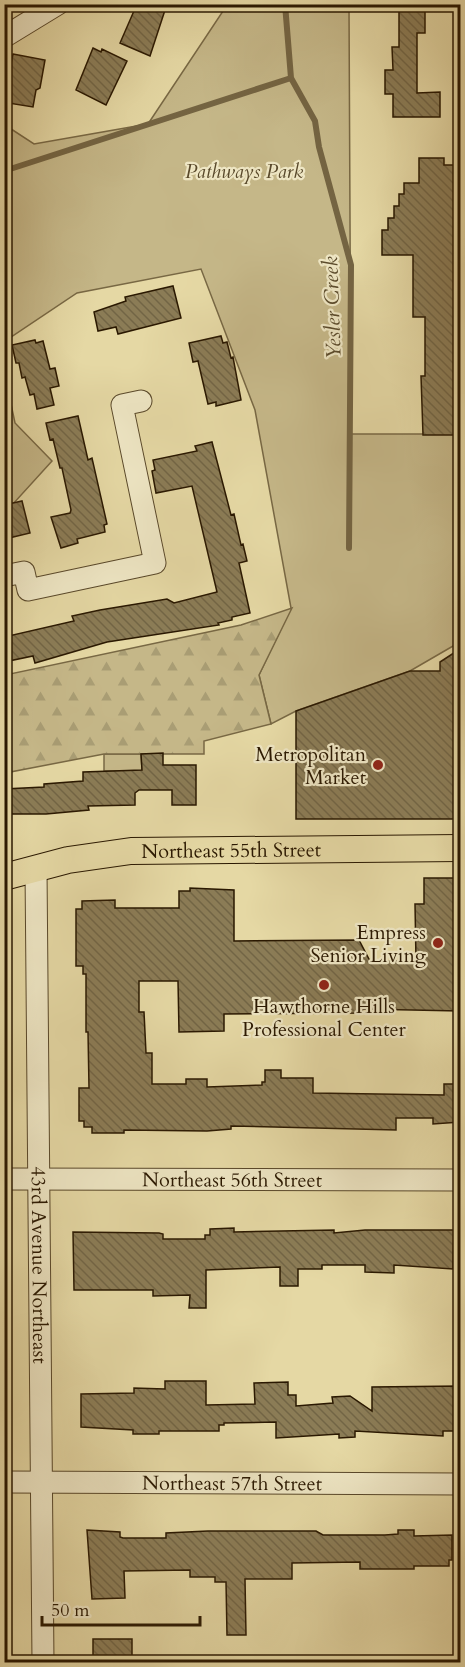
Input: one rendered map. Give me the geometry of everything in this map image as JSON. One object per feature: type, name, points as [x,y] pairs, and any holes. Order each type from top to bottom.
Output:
[{"type":"main road","name":"Northeast 55th Street","points":[[4,877],[97,855],[149,850],[460,848]]},
{"type":"street","points":[[4,37],[58,4]]},
{"type":"street","points":[[4,576],[24,572],[28,591],[155,562],[122,405],[141,401]]},
{"type":"street","name":"43rd Avenue Northeast","points":[[36,869],[43,1662]]},
{"type":"street","name":"Northeast 56th Street","points":[[4,1179],[460,1180]]},
{"type":"street","name":"Northeast 57th Street","points":[[4,1482],[460,1484]]},
{"type":"green space","name":"Pathways Park","points":[[227,5],[349,5],[351,434],[460,434],[460,642],[410,671],[296,711],[271,724],[259,675],[291,608],[255,410],[201,269],[77,293],[5,341],[5,125],[34,144],[148,124]]},
{"type":"green space","points":[[4,371],[15,423],[52,461],[13,504],[5,495]]},
{"type":"green space","points":[[292,608],[259,675],[271,724],[204,741],[204,754],[104,754],[5,773],[5,675],[241,625]]},
{"type":"green space","points":[[104,754],[141,754],[142,771],[104,771]]},
{"type":"building","points":[[137,4],[167,4],[150,56],[120,43]]},
{"type":"building","points":[[399,4],[417,4],[417,9],[425,9],[425,33],[417,33],[417,93],[440,92],[440,117],[393,117],[393,94],[385,94],[385,70],[393,70],[392,47],[399,47]]},
{"type":"building","points":[[93,48],[101,52],[102,49],[127,61],[106,105],[76,90]]},
{"type":"building","points":[[13,54],[45,60],[40,88],[36,90],[33,107],[8,103],[9,100],[4,99],[4,82],[7,82]]},
{"type":"building","points":[[419,158],[444,158],[444,165],[460,165],[460,435],[423,435],[421,376],[425,376],[425,317],[413,317],[413,255],[382,255],[382,230],[388,230],[388,218],[394,218],[394,206],[399,206],[399,194],[404,194],[404,183],[419,183]]},
{"type":"building","points":[[173,286],[181,318],[118,334],[116,327],[98,331],[94,312],[126,301],[125,297]]},
{"type":"building","points":[[221,336],[223,343],[227,342],[231,358],[233,357],[241,400],[216,406],[216,402],[208,404],[198,361],[193,362],[189,343]]},
{"type":"building","points":[[35,340],[36,343],[43,341],[50,369],[55,368],[59,386],[50,388],[54,405],[37,409],[34,394],[30,395],[25,377],[22,378],[19,363],[16,363],[12,345]]},
{"type":"building","points":[[78,416],[88,460],[92,458],[107,524],[104,525],[105,532],[77,539],[78,543],[61,548],[51,517],[70,513],[71,510],[62,468],[60,468],[53,439],[50,440],[46,423]]},
{"type":"building","points":[[212,442],[231,515],[234,514],[247,561],[239,563],[250,613],[232,617],[232,620],[218,623],[219,625],[107,642],[35,663],[33,656],[4,662],[4,637],[74,621],[72,616],[100,610],[167,599],[174,603],[217,592],[192,486],[156,493],[152,471],[155,470],[153,460],[197,451],[195,446]]},
{"type":"building","points":[[22,501],[30,533],[9,538],[9,535],[4,536],[4,505]]},
{"type":"building","name":"Metropolitan Market","points":[[460,649],[460,819],[296,819],[296,711],[410,671],[440,671],[440,662]]},
{"type":"building","points":[[163,753],[163,765],[196,765],[196,805],[172,805],[172,790],[139,790],[135,793],[135,805],[88,806],[89,810],[46,814],[4,814],[4,789],[44,787],[44,784],[83,781],[83,772],[142,770],[141,754]]},
{"type":"building","points":[[424,878],[460,878],[460,1011],[362,1009],[363,1013],[224,1014],[224,1031],[179,1032],[178,981],[139,981],[139,1012],[144,1012],[146,1053],[152,1053],[152,1084],[186,1084],[186,1079],[207,1079],[207,1087],[262,1085],[262,1082],[265,1082],[265,1070],[281,1070],[281,1078],[313,1078],[313,1093],[444,1095],[444,1084],[460,1084],[460,1122],[433,1124],[433,1118],[396,1118],[396,1130],[231,1126],[231,1129],[207,1131],[124,1130],[124,1133],[92,1133],[92,1127],[84,1127],[84,1121],[79,1121],[79,1088],[89,1088],[86,974],[83,974],[83,966],[76,966],[76,909],[82,909],[82,901],[115,900],[115,908],[179,908],[179,891],[190,891],[190,888],[234,890],[234,941],[359,940],[370,961],[416,961],[415,904],[424,904]]},
{"type":"building","points":[[234,1228],[234,1232],[334,1230],[334,1233],[365,1230],[454,1230],[453,1269],[394,1265],[394,1273],[365,1272],[365,1265],[322,1265],[322,1269],[298,1269],[298,1286],[280,1286],[280,1267],[206,1270],[206,1308],[189,1308],[190,1295],[153,1296],[153,1290],[74,1290],[73,1232],[159,1233],[163,1234],[163,1239],[205,1239],[205,1235],[210,1235],[210,1229]]},
{"type":"building","points":[[165,1381],[206,1381],[206,1405],[255,1404],[254,1383],[288,1382],[288,1395],[296,1395],[296,1406],[333,1403],[332,1397],[350,1396],[372,1411],[372,1387],[460,1386],[460,1431],[443,1431],[443,1436],[355,1431],[355,1437],[339,1438],[339,1434],[276,1438],[276,1422],[224,1423],[224,1425],[219,1425],[219,1431],[159,1431],[159,1434],[133,1434],[133,1430],[81,1427],[81,1394],[134,1393],[134,1388],[165,1389]]},
{"type":"building","points":[[87,1530],[120,1532],[120,1537],[123,1538],[166,1538],[166,1533],[208,1531],[316,1531],[323,1535],[385,1535],[398,1534],[398,1530],[414,1530],[414,1536],[452,1535],[452,1560],[449,1560],[449,1566],[414,1566],[414,1569],[360,1569],[360,1562],[292,1563],[292,1579],[245,1579],[246,1635],[227,1635],[226,1582],[215,1582],[215,1577],[190,1577],[190,1570],[124,1571],[125,1598],[92,1599]]},
{"type":"building","points":[[93,1639],[132,1639],[132,1662],[93,1662]]},
{"type":"waterway","name":"Yesler Creek","points":[[4,171],[291,78],[285,4]]},
{"type":"waterway","name":"Yesler Creek","points":[[291,78],[315,121],[319,147],[351,265],[349,548]]},
{"type":"place","name":"Metropolitan Market","points":[[378,765]]},
{"type":"place","name":"Empress Senior Living","points":[[438,943]]},
{"type":"place","name":"Hawthorne Hills Professional Center","points":[[324,985]]}]
